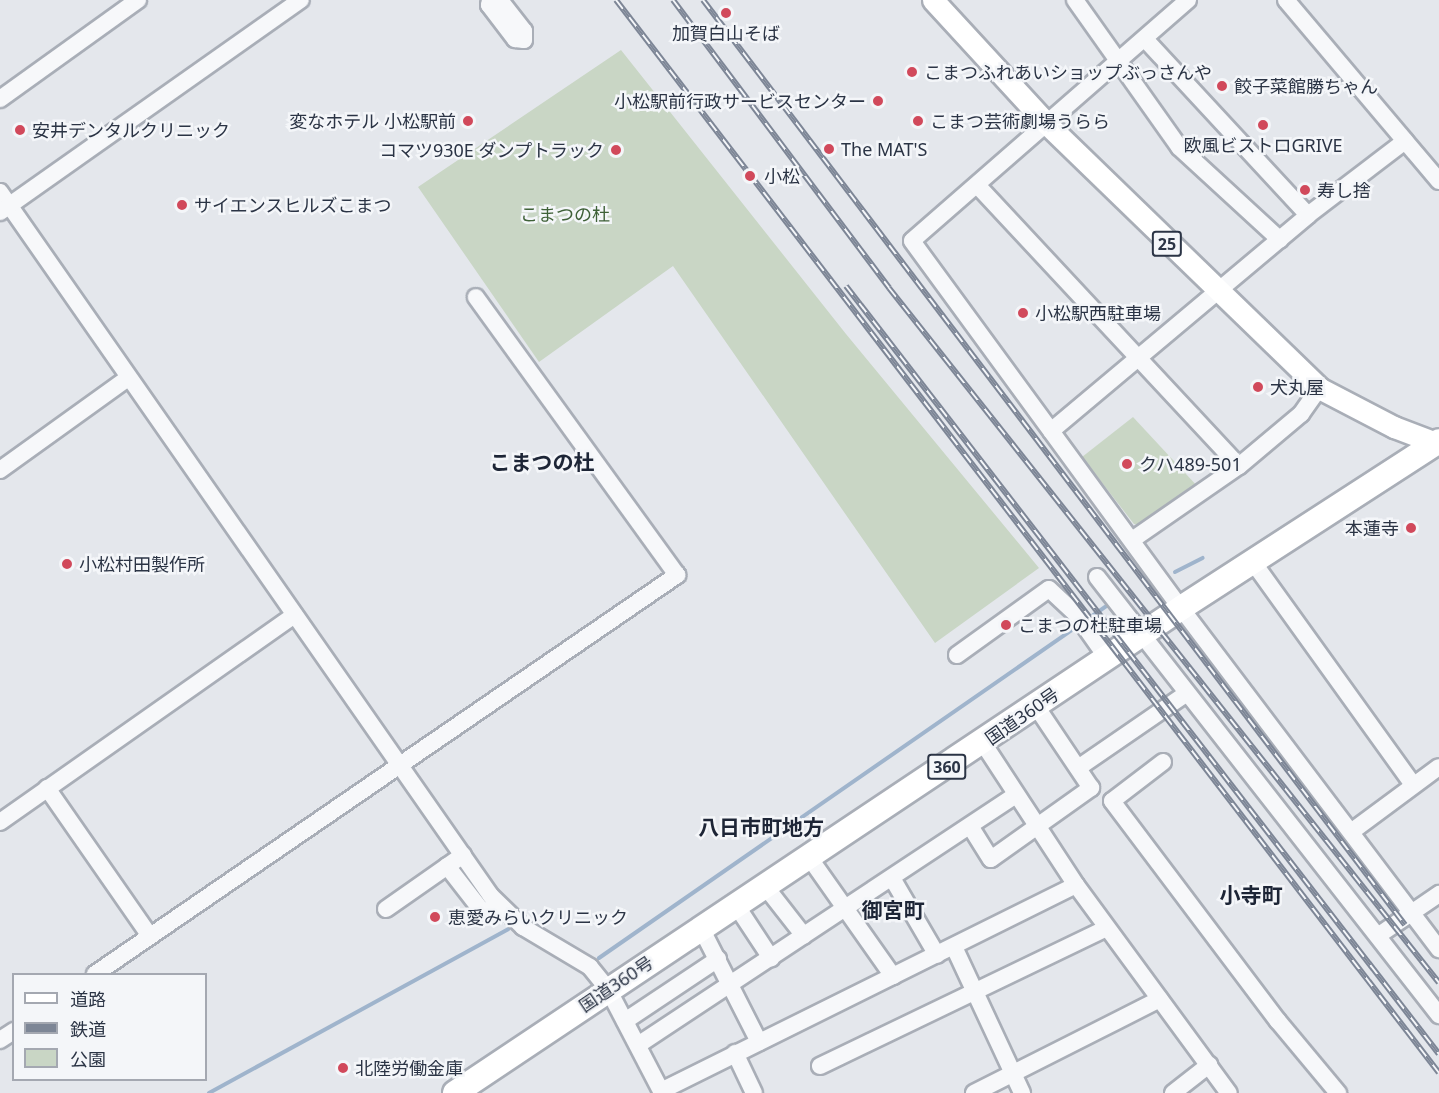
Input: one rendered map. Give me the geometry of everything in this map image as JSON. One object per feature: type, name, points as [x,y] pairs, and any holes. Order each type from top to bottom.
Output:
[{"type":"highway","name":"国道360号","points":[[455,1093],[608,989],[983,743],[1181,608],[1438,444]]},
{"type":"main road","name":"25","points":[[933,0],[1047,124],[1216,292],[1319,388],[1394,427],[1438,444]]},
{"type":"street","points":[[0,99],[138,0]]},
{"type":"street","points":[[300,0],[3,203],[463,855],[502,907],[538,937],[590,967],[608,989],[661,1090],[1076,885]]},
{"type":"street","points":[[490,0],[489,5],[515,39],[524,40],[524,32],[500,0]]},
{"type":"street","points":[[1075,0],[1116,64],[1179,147],[1280,240]]},
{"type":"street","points":[[1188,0],[912,241],[1181,608],[1439,949]]},
{"type":"street","points":[[1286,0],[1439,181]]},
{"type":"street","points":[[1145,39],[1308,215]]},
{"type":"street","points":[[1051,431],[1308,215],[1405,141]]},
{"type":"street","points":[[977,185],[1137,360],[1239,466]]},
{"type":"street","points":[[98,973],[398,763],[496,702],[677,575],[476,297]]},
{"type":"street","points":[[1,466],[128,378]]},
{"type":"street","points":[[1132,540],[1239,466],[1300,414],[1319,388]]},
{"type":"street","points":[[1253,562],[1413,785]]},
{"type":"street","points":[[1097,577],[1379,935],[1439,1015]]},
{"type":"street","points":[[957,655],[1049,589],[1076,614],[1107,658]]},
{"type":"street","points":[[0,822],[294,615]]},
{"type":"street","points":[[1078,768],[1187,693]]},
{"type":"street","points":[[970,826],[991,860],[1091,788],[1036,706]]},
{"type":"street","points":[[983,743],[1076,885],[1229,1093]]},
{"type":"street","points":[[1163,762],[1112,801],[1278,1021],[1338,1093]]},
{"type":"street","points":[[1351,832],[1439,767]]},
{"type":"street","points":[[47,788],[150,936]]},
{"type":"street","points":[[638,1045],[1016,795]]},
{"type":"street","points":[[386,909],[463,855]]},
{"type":"street","points":[[809,857],[893,976]]},
{"type":"street","points":[[447,866],[482,911],[502,907]]},
{"type":"street","points":[[892,878],[937,955]]},
{"type":"street","points":[[765,886],[804,936]]},
{"type":"street","points":[[1379,935],[1439,894]]},
{"type":"street","points":[[736,905],[771,958]]},
{"type":"street","points":[[701,928],[759,1042]]},
{"type":"street","points":[[820,1066],[1107,928]]},
{"type":"street","points":[[954,946],[1022,1093]]},
{"type":"street","points":[[625,1022],[718,959]]},
{"type":"street","points":[[974,1093],[1160,999]]},
{"type":"street","points":[[735,1053],[754,1093]]},
{"type":"street","points":[[1173,1093],[1209,1065]]},
{"type":"green space","name":"こまつの杜","points":[[621,50],[846,334],[1039,568],[935,643],[673,266],[539,362],[418,187]]},
{"type":"green space","points":[[1133,417],[1199,488],[1142,525],[1134,524],[1082,457]]},
{"type":"waterway","points":[[1175,572],[1203,558]]},
{"type":"waterway","points":[[1085,621],[1111,603]]},
{"type":"waterway","points":[[599,958],[1079,625]]},
{"type":"waterway","points":[[209,1093],[508,929]]},
{"type":"railway","points":[[616,0],[1439,1073]]},
{"type":"railway","points":[[673,0],[889,288],[1439,983]]},
{"type":"railway","points":[[703,0],[1405,925]]},
{"type":"railway","points":[[846,286],[1439,1054]]},
{"type":"place","name":"加賀白山そば","points":[[726,13]]},
{"type":"place","name":"こまつふれあいショップぶっさんや","points":[[912,72]]},
{"type":"place","name":"餃子菜館勝ちゃん","points":[[1222,86]]},
{"type":"place","name":"小松駅前行政サービスセンター","points":[[878,101]]},
{"type":"place","name":"変なホテル 小松駅前","points":[[468,121]]},
{"type":"place","name":"こまつ芸術劇場うらら","points":[[918,121]]},
{"type":"place","name":"欧風ビストロGRIVE","points":[[1263,125]]},
{"type":"place","name":"安井デンタルクリニック","points":[[20,130]]},
{"type":"place","name":"The MAT'S","points":[[829,149]]},
{"type":"place","name":"コマツ930E ダンプトラック","points":[[616,150]]},
{"type":"place","name":"小松","points":[[750,176]]},
{"type":"place","name":"寿し捨","points":[[1305,190]]},
{"type":"place","name":"サイエンスヒルズこまつ","points":[[182,205]]},
{"type":"place","name":"小松駅西駐車場","points":[[1023,313]]},
{"type":"place","name":"犬丸屋","points":[[1258,387]]},
{"type":"place","name":"クハ489-501","points":[[1127,464]]},
{"type":"place","name":"本蓮寺","points":[[1411,528]]},
{"type":"place","name":"小松村田製作所","points":[[67,564]]},
{"type":"place","name":"こまつの杜駐車場","points":[[1006,625]]},
{"type":"place","name":"恵愛みらいクリニック","points":[[435,917]]},
{"type":"place","name":"北陸労働金庫","points":[[343,1068]]},
{"type":"district","name":"こまつの杜","points":[[542,462]]},
{"type":"district","name":"八日市町地方","points":[[761,827]]},
{"type":"district","name":"小寺町","points":[[1251,895]]},
{"type":"district","name":"御宮町","points":[[893,910]]}]
